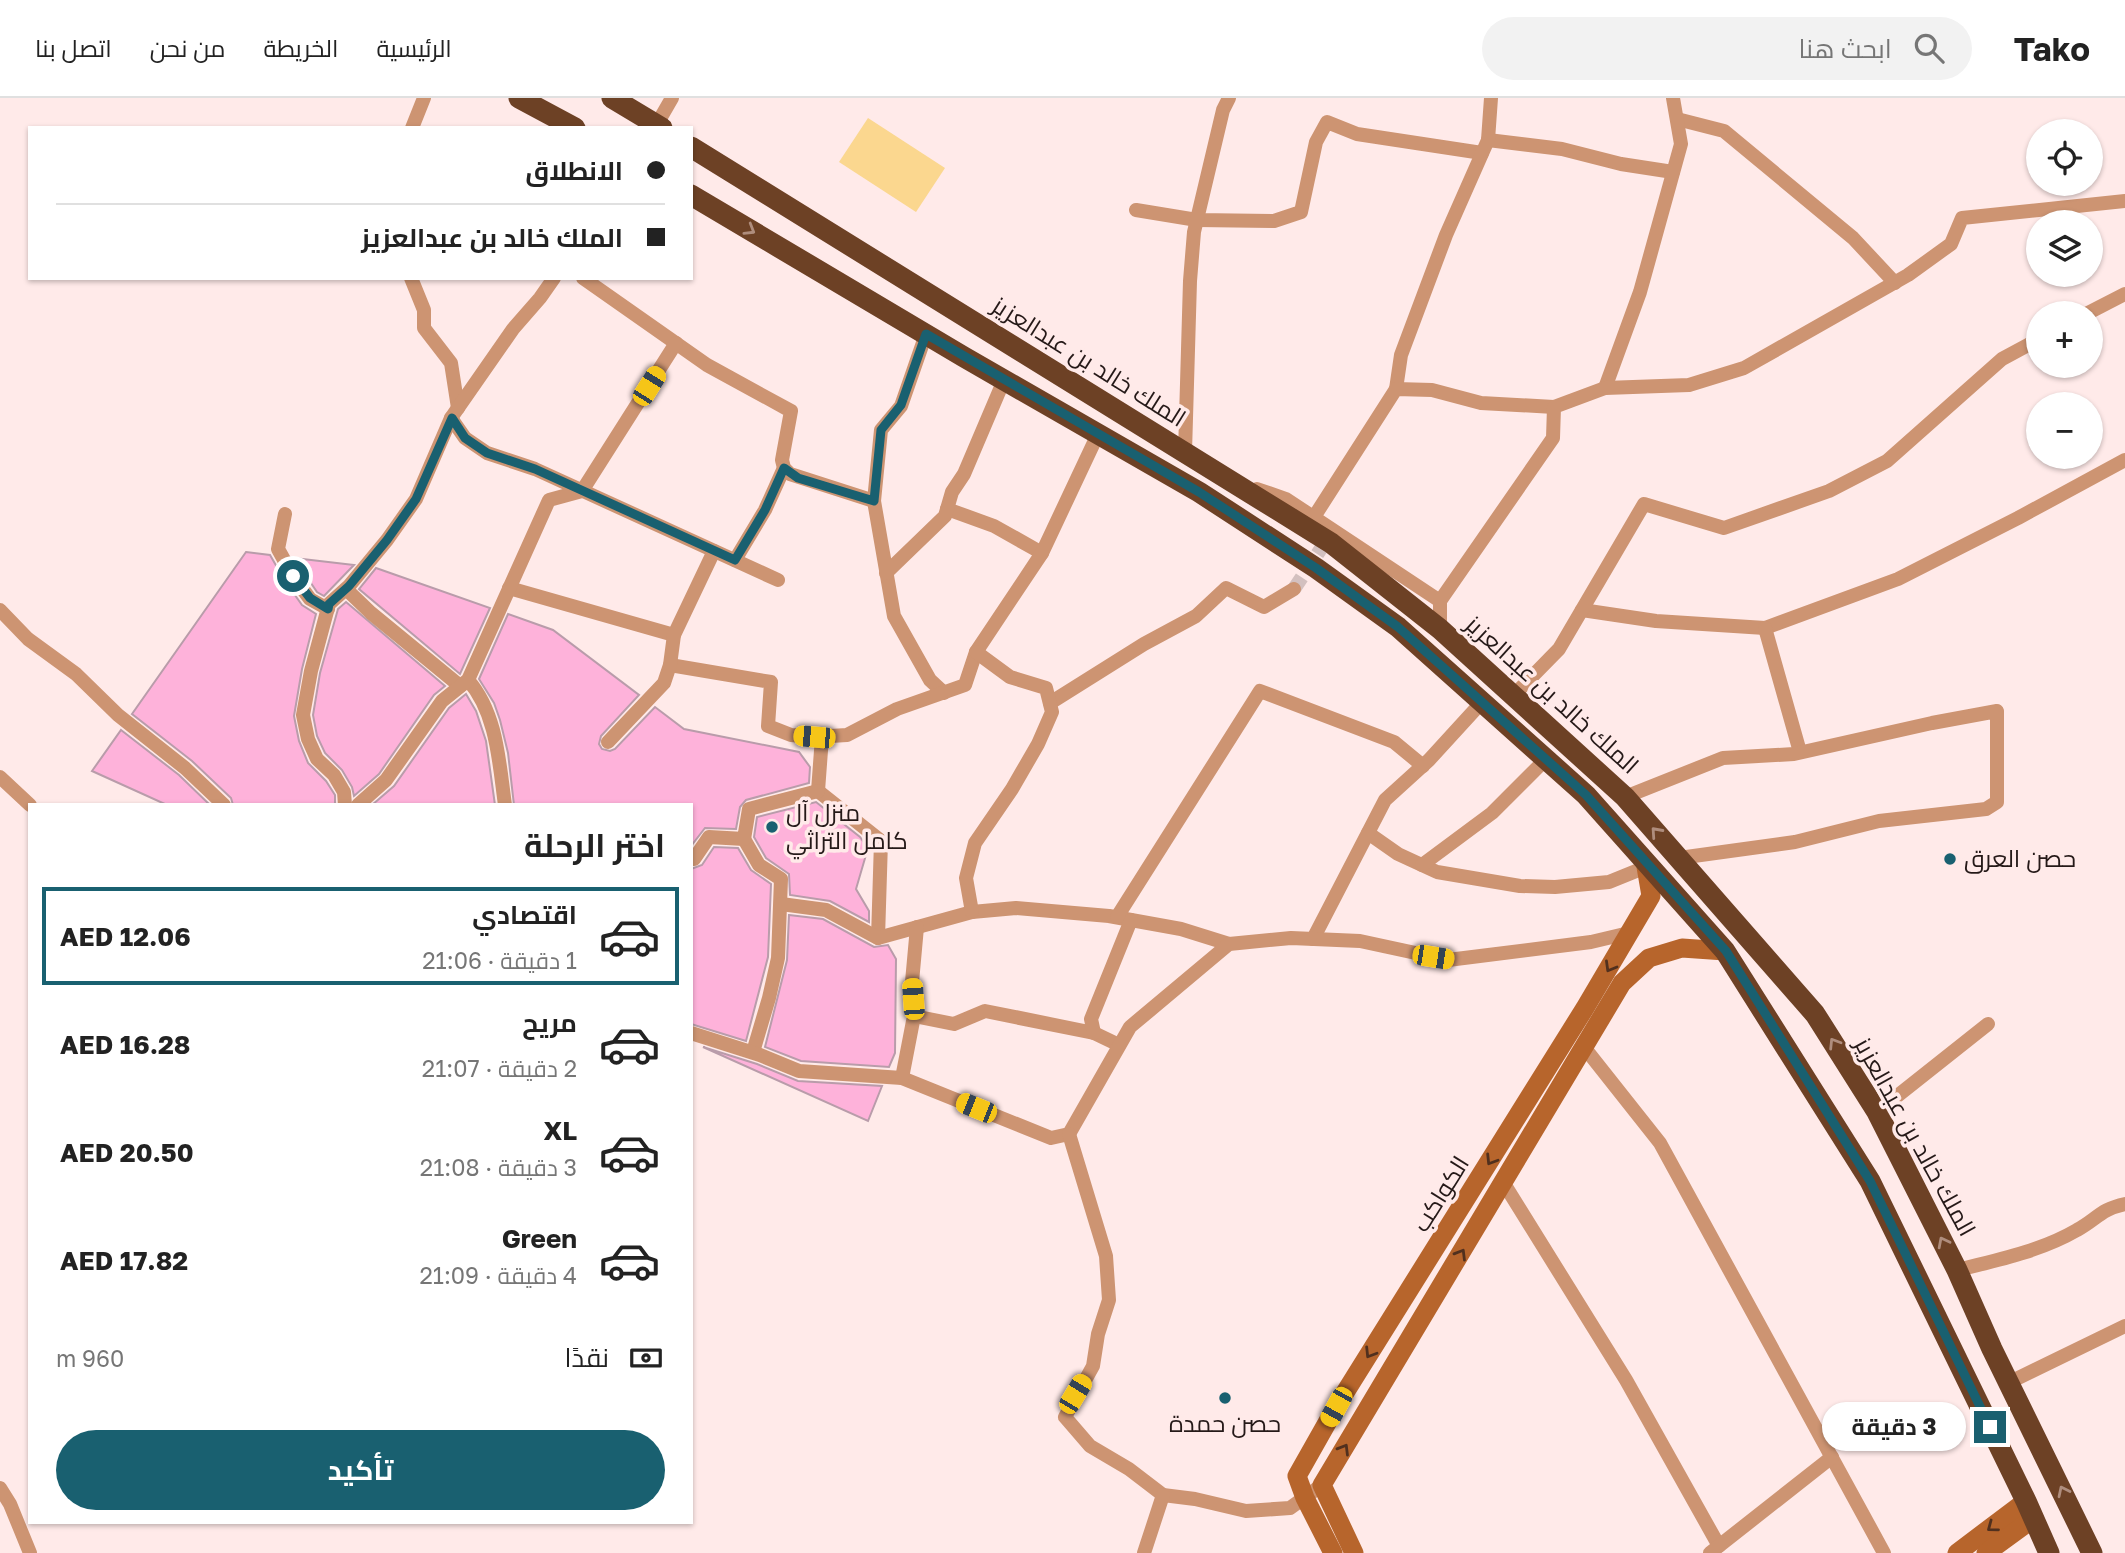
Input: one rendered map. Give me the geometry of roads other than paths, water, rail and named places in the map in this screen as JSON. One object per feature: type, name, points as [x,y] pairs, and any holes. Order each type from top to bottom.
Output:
[{"type":"highway","points":[[519,98],[571,126]]},
{"type":"highway","points":[[612,98],[660,126]]},
{"type":"highway","name":"الملك خالد بن عبدالعزيز","points":[[693,148],[1331,543],[1440,629],[1515,694],[1625,797],[1815,1014],[1877,1112],[1957,1270],[2092,1553]]},
{"type":"highway","points":[[693,196],[1199,492],[1316,568],[1398,627],[1586,795],[1726,951],[1870,1181],[2049,1553]]},
{"type":"street","points":[[413,126],[424,98]]},
{"type":"street","points":[[660,126],[672,98]]},
{"type":"street","points":[[1185,452],[1190,281],[1197,220],[1223,110],[1229,98]]},
{"type":"street","points":[[1314,517],[1396,389],[1401,355],[1446,234],[1485,146],[1491,98]]},
{"type":"street","points":[[1605,388],[1640,292],[1681,144],[1673,98]]},
{"type":"street","points":[[1677,119],[1724,131],[1853,238],[1895,283]]},
{"type":"street","points":[[1136,210],[1197,220],[1274,221],[1301,212],[1317,142],[1327,122],[1357,134],[1485,146],[1562,149],[1620,164],[1673,172]]},
{"type":"street","points":[[1396,389],[1432,390],[1481,403],[1554,407],[1605,388],[1689,385],[1744,368],[1895,283],[1951,244],[1962,218],[2125,201]]},
{"type":"street","points":[[412,280],[424,310],[424,328],[451,363],[455,413],[465,438],[487,453],[535,469],[778,580]]},
{"type":"street","points":[[586,280],[706,365],[791,411],[782,460],[784,468],[765,510],[735,560]]},
{"type":"street","points":[[345,803],[344,792],[334,775],[317,759],[308,739],[303,715],[311,671],[329,604],[346,589],[387,540],[416,499],[455,413],[547,281]]},
{"type":"street","points":[[2103,305],[2125,293]]},
{"type":"street","points":[[926,334],[901,405],[881,430],[874,501],[894,616],[930,680],[944,693]]},
{"type":"street","points":[[360,803],[386,780],[442,701],[464,683],[549,500],[582,491],[676,343]]},
{"type":"street","points":[[1515,694],[1559,649],[1644,504],[1724,528],[1829,491],[1887,461],[2003,359],[2026,346]]},
{"type":"street","points":[[886,573],[945,516],[952,492],[964,474],[1004,380]]},
{"type":"street","points":[[1440,629],[1440,601],[1553,438],[1554,407]]},
{"type":"street","points":[[670,665],[771,682],[768,726],[791,735],[846,735],[897,709],[965,685],[976,652],[1042,553],[1098,434]]},
{"type":"street","points":[[1582,610],[1656,621],[1765,628],[1898,579],[2018,519],[2125,460]]},
{"type":"street","points":[[784,468],[798,478],[874,501]]},
{"type":"street","points":[[1233,482],[1286,499],[1440,601]]},
{"type":"street","points":[[947,509],[994,526],[1042,553]]},
{"type":"street","points":[[285,514],[278,549],[293,576],[310,598],[328,609]]},
{"type":"street","points":[[608,742],[664,683],[670,665],[674,635],[714,551]]},
{"type":"street","points":[[509,588],[674,635]]},
{"type":"street","points":[[1050,703],[1144,644],[1196,617],[1226,588],[1264,607],[1294,589]]},
{"type":"street","points":[[346,589],[371,613],[476,690],[490,716],[505,803]]},
{"type":"street","points":[[0,610],[28,639],[76,674],[118,715],[185,768],[222,803]]},
{"type":"street","points":[[1765,628],[1800,752]]},
{"type":"street","points":[[972,912],[966,878],[975,843],[1012,789],[1038,744],[1052,712],[1046,688],[1010,677],[976,652]]},
{"type":"street","points":[[1094,1032],[1091,1019],[1124,918],[1260,691],[1394,742],[1423,766]]},
{"type":"street","points":[[1313,939],[1385,800],[1423,766],[1482,702]]},
{"type":"street","points":[[1625,797],[1723,758],[1800,752],[1997,711],[1997,802],[1986,809],[1879,821],[1795,842],[1679,858]]},
{"type":"street","points":[[818,791],[822,737]]},
{"type":"street","points":[[1422,865],[1492,813],[1546,759]]},
{"type":"street","points":[[0,777],[28,803]]},
{"type":"street","points":[[753,1052],[778,958],[781,879],[759,865],[744,839],[750,808],[818,791]]},
{"type":"street","points":[[818,791],[881,841],[878,938]]},
{"type":"street","points":[[1368,833],[1398,854],[1437,872],[1520,886],[1555,887],[1609,882],[1646,864]]},
{"type":"street","points":[[693,859],[709,837],[744,839]]},
{"type":"street","name":"الكواكب","points":[[1333,1553],[1297,1476],[1336,1407],[1585,1008],[1651,896],[1646,864]]},
{"type":"street","points":[[781,904],[826,911],[878,938],[972,912],[1016,908],[1124,918],[1181,929],[1229,944],[1291,938],[1360,941],[1448,960],[1591,942],[1629,933]]},
{"type":"street","points":[[902,1078],[914,1016],[912,982],[917,927]]},
{"type":"street","points":[[1229,944],[1130,1027],[1069,1134],[1106,1256],[1109,1300],[1098,1334],[1093,1366],[1065,1417],[1090,1446],[1129,1469],[1163,1495],[1195,1499],[1246,1511],[1290,1508],[1322,1485],[1353,1553]]},
{"type":"street","name":"الكواكب","points":[[1322,1485],[1622,983],[1649,958],[1682,948],[1726,951]]},
{"type":"street","points":[[914,1016],[954,1024],[985,1011],[1094,1032],[1119,1045]]},
{"type":"street","points":[[1877,1112],[1988,1024]]},
{"type":"street","points":[[693,1033],[753,1052],[799,1071],[902,1078],[1051,1138],[1069,1134]]},
{"type":"street","points":[[1584,1046],[1660,1143],[1884,1553]]},
{"type":"street","points":[[1503,1182],[1626,1380],[1714,1549],[1832,1457]]},
{"type":"street","points":[[1957,1270],[2023,1253],[2077,1230],[2108,1208],[2125,1204]]},
{"type":"street","points":[[2010,1382],[2125,1326]]},
{"type":"street","points":[[0,1488],[10,1504],[30,1553]]},
{"type":"street","points":[[1144,1553],[1163,1495]]},
{"type":"street","points":[[1957,1553],[2030,1509]]},
{"type":"street","points":[[1986,1553],[2030,1509]]},
{"type":"tunnel","points":[[1294,589],[1330,535]]},
{"type":"place","name":"منزل آل كامل التراثي","points":[[772,827]]},
{"type":"place","name":"حصن العرق","points":[[1950,859]]},
{"type":"place","name":"حصن حمدة","points":[[1225,1398]]}]
